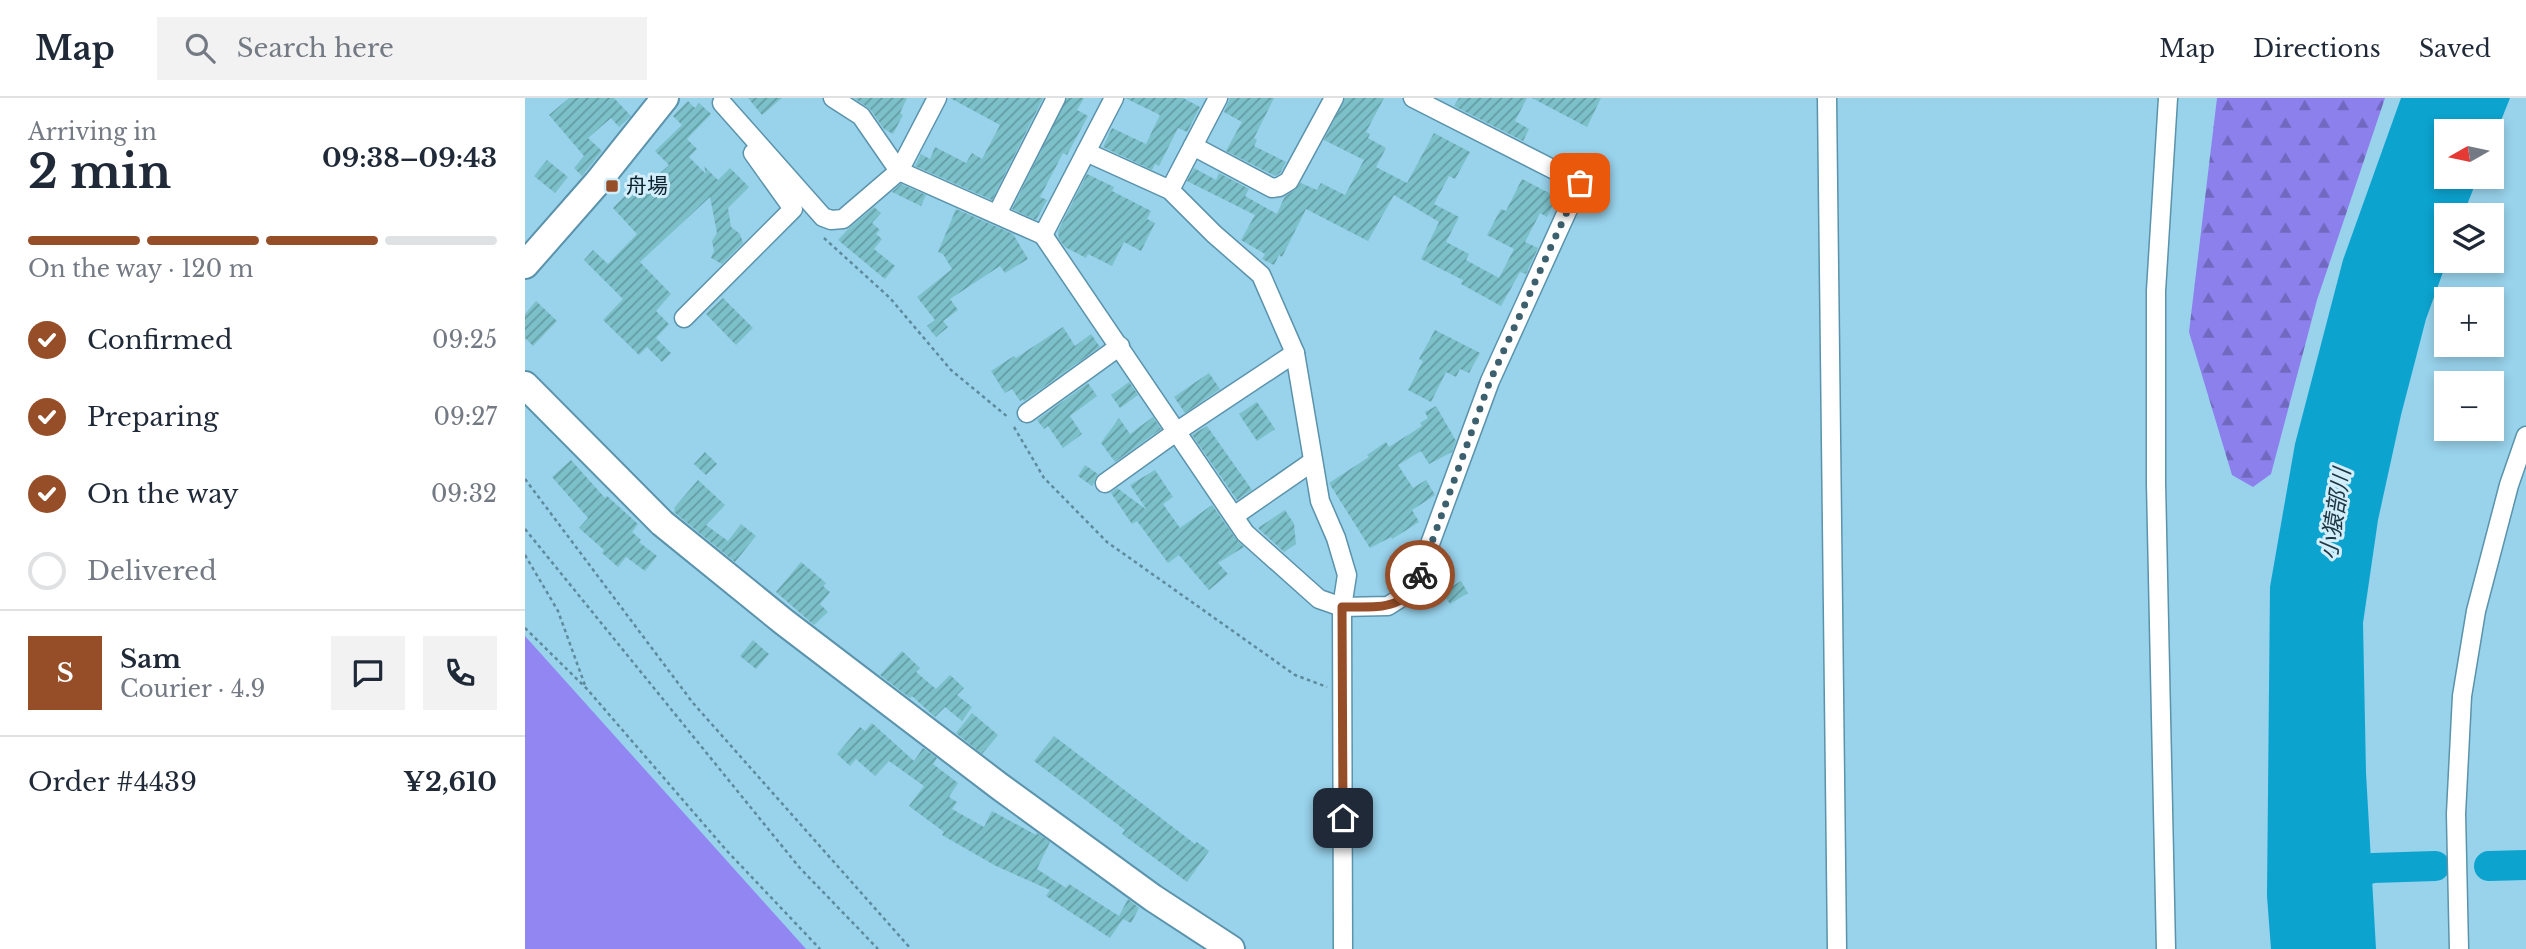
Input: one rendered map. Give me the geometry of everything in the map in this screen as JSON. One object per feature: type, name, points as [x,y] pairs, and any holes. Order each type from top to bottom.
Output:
[{"type":"street","points":[[525,265],[597,183],[665,98]]},
{"type":"street","points":[[833,98],[861,116],[899,171],[1044,235],[1245,533],[1319,599],[1342,607],[1388,606],[1413,590],[1490,381],[1580,183],[1413,98]]},
{"type":"street","points":[[719,101],[823,217],[831,220],[843,219],[899,171],[937,98]]},
{"type":"street","points":[[997,214],[1056,98]]},
{"type":"street","points":[[1044,235],[1114,98]]},
{"type":"street","points":[[1170,190],[1218,98]]},
{"type":"street","points":[[1193,146],[1272,188],[1279,187],[1289,181],[1334,98]]},
{"type":"street","points":[[1827,98],[1836,949]]},
{"type":"street","points":[[2167,949],[2156,483],[2156,291],[2168,98]]},
{"type":"street","points":[[684,318],[793,209],[719,101]]},
{"type":"street","points":[[1086,152],[1170,190],[1214,234],[1262,275],[1295,353],[1320,501],[1336,538],[1347,575],[1342,607],[1343,949]]},
{"type":"street","points":[[1027,413],[1120,346]]},
{"type":"street","points":[[1105,483],[1295,353]]},
{"type":"street","points":[[525,385],[661,523],[784,622],[999,786],[1153,898],[1231,949]]},
{"type":"street","points":[[2459,949],[2456,814],[2462,696],[2476,611],[2509,485],[2526,436]]},
{"type":"street","points":[[1234,516],[1312,462]]},
{"type":"path","points":[[823,236],[890,298],[951,370],[1010,419],[1044,478],[1107,542],[1295,675],[1326,687],[1342,687]]},
{"type":"path","points":[[525,479],[693,703],[911,949]]},
{"type":"path","points":[[525,530],[799,867],[878,949]]},
{"type":"path","points":[[525,555],[558,611],[587,689]]},
{"type":"path","points":[[525,628],[587,689],[727,851],[820,949]]},
{"type":"shaded area","points":[[525,636],[806,949],[525,949]]},
{"type":"green space","points":[[2217,98],[2385,98],[2317,300],[2271,474],[2253,487],[2232,475],[2189,332]]},
{"type":"water","name":"小猿部川","points":[[2401,98],[2510,98],[2502,119],[2434,119],[2434,189],[2473,189],[2468,203],[2434,203],[2434,273],[2443,273],[2438,287],[2434,287],[2434,297],[2401,415],[2378,520],[2363,623],[2366,773],[2376,949],[2271,949],[2267,896],[2270,587],[2295,444],[2343,260]]},
{"type":"building","points":[[569,98],[614,98],[631,116],[619,127],[611,118],[588,138],[602,151],[582,176],[574,168],[584,156],[549,115]]},
{"type":"building","points":[[748,98],[782,98],[762,115]]},
{"type":"building","points":[[854,98],[907,98],[900,113],[903,115],[893,134],[884,129],[870,109]]},
{"type":"building","points":[[950,98],[1043,98],[992,200],[915,166],[921,154],[930,159],[935,147],[966,163],[972,153],[982,159],[1000,125]]},
{"type":"building","points":[[1067,98],[1084,98],[1077,110],[1088,116],[1067,155],[1063,153],[1040,197],[1047,200],[1036,220],[1012,209]]},
{"type":"building","points":[[1125,98],[1183,98],[1200,107],[1187,132],[1178,128],[1159,166],[1155,164],[1152,170],[1103,147],[1112,128],[1146,144],[1160,115]]},
{"type":"building","points":[[1230,98],[1274,98],[1254,138],[1257,140],[1254,146],[1286,162],[1280,173],[1275,176],[1226,151],[1242,122],[1224,112]]},
{"type":"building","points":[[1345,98],[1384,98],[1366,132],[1370,134],[1368,138],[1386,148],[1376,167],[1407,183],[1434,133],[1470,152],[1455,179],[1449,176],[1434,204],[1459,217],[1446,242],[1469,254],[1466,260],[1499,278],[1514,249],[1487,235],[1501,209],[1506,211],[1522,179],[1557,197],[1547,217],[1540,213],[1525,242],[1538,248],[1526,274],[1520,272],[1501,306],[1461,284],[1463,280],[1421,259],[1439,222],[1394,195],[1368,241],[1306,209],[1282,257],[1279,255],[1274,265],[1262,259],[1265,254],[1241,240],[1255,215],[1187,181],[1194,168],[1216,180],[1219,173],[1249,189],[1245,196],[1277,214],[1285,196],[1301,183],[1317,190],[1321,183],[1345,195],[1364,160],[1324,140]]},
{"type":"building","points":[[1459,98],[1527,98],[1515,121],[1529,129],[1523,141],[1454,106]]},
{"type":"building","points":[[1532,98],[1601,98],[1587,127]]},
{"type":"building","points":[[688,101],[695,108],[699,103],[711,114],[687,139],[697,149],[689,157],[706,174],[704,166],[718,180],[730,168],[749,187],[728,208],[731,227],[740,234],[743,243],[722,264],[711,258],[714,251],[712,241],[717,233],[710,197],[640,262],[671,294],[656,311],[669,324],[656,338],[671,353],[662,362],[647,347],[639,355],[603,320],[623,299],[584,260],[593,250],[608,264],[637,234],[613,208],[632,189],[637,194],[669,165],[655,151],[682,125],[673,116]]},
{"type":"building","points":[[547,160],[568,177],[555,193],[534,176]]},
{"type":"building","points":[[1087,174],[1114,187],[1112,191],[1151,211],[1147,219],[1155,223],[1141,251],[1124,242],[1112,266],[1088,254],[1086,258],[1065,247],[1059,239],[1058,231]]},
{"type":"building","points":[[901,184],[926,195],[921,206],[892,192]]},
{"type":"building","points":[[874,207],[881,213],[872,223],[880,230],[876,234],[882,239],[874,249],[895,266],[885,279],[838,240]]},
{"type":"building","points":[[956,209],[1013,234],[1028,259],[1005,273],[1000,266],[950,299],[958,310],[943,321],[948,327],[936,337],[927,326],[935,320],[917,297],[952,269],[943,254],[938,252]]},
{"type":"building","points":[[723,298],[753,328],[736,345],[706,314]]},
{"type":"building","points":[[536,301],[557,321],[533,346],[525,338],[525,314]]},
{"type":"building","points":[[1063,327],[1075,346],[1091,334],[1100,347],[1024,401],[1020,401],[1012,389],[1005,393],[991,371]]},
{"type":"building","points":[[1435,330],[1480,353],[1469,373],[1460,369],[1456,377],[1446,372],[1431,402],[1408,390],[1423,361],[1419,359]]},
{"type":"building","points":[[1209,373],[1220,389],[1185,413],[1174,397]]},
{"type":"building","points":[[1129,382],[1138,395],[1120,408],[1111,395]]},
{"type":"building","points":[[1088,383],[1097,396],[1070,416],[1082,434],[1063,448],[1048,426],[1044,429],[1037,420]]},
{"type":"building","points":[[1257,402],[1275,429],[1257,441],[1239,414]]},
{"type":"building","points":[[1436,406],[1456,441],[1452,452],[1429,464],[1421,451],[1398,465],[1413,488],[1426,480],[1435,495],[1412,510],[1419,522],[1392,539],[1391,537],[1370,548],[1329,483],[1369,457],[1367,455],[1386,442],[1389,447],[1422,426],[1420,423],[1428,418],[1425,412]]},
{"type":"building","points":[[1153,417],[1161,429],[1115,462],[1101,443],[1119,418],[1130,434]]},
{"type":"building","points":[[1207,426],[1252,490],[1237,500],[1192,435]]},
{"type":"building","points":[[705,452],[717,464],[706,475],[694,464]]},
{"type":"building","points":[[571,460],[605,498],[607,496],[638,524],[632,532],[641,540],[639,542],[657,556],[645,571],[626,557],[618,567],[602,553],[604,550],[579,528],[588,518],[552,477]]},
{"type":"building","points":[[1085,465],[1098,474],[1092,486],[1078,476]]},
{"type":"building","points":[[1155,470],[1173,497],[1163,504],[1180,528],[1212,505],[1244,547],[1218,563],[1228,574],[1209,590],[1179,555],[1168,563],[1137,521],[1132,524],[1111,493],[1117,488],[1147,510],[1130,485]]},
{"type":"building","points":[[698,480],[725,505],[706,525],[728,541],[741,524],[756,536],[735,562],[674,512],[674,508]]},
{"type":"building","points":[[1285,510],[1294,524],[1296,544],[1284,552],[1258,528]]},
{"type":"building","points":[[801,562],[826,583],[823,586],[830,592],[820,604],[828,612],[814,625],[776,592]]},
{"type":"building","points":[[1461,581],[1468,593],[1450,604],[1442,592]]},
{"type":"building","points":[[753,640],[769,654],[756,669],[740,656]]},
{"type":"building","points":[[902,651],[920,668],[916,672],[936,689],[950,675],[964,688],[957,695],[972,707],[962,721],[945,707],[935,717],[912,696],[910,698],[880,675]]},
{"type":"building","points":[[972,713],[998,735],[982,754],[956,733]]},
{"type":"building","points":[[872,723],[914,761],[923,748],[937,758],[933,764],[958,783],[949,797],[957,802],[952,809],[984,827],[992,811],[1036,835],[1037,833],[1050,842],[1037,869],[1066,888],[1069,884],[1119,916],[1128,899],[1139,908],[1131,923],[1123,919],[1110,938],[1046,896],[1050,890],[996,866],[942,835],[944,832],[909,806],[924,786],[889,761],[875,776],[856,759],[850,766],[837,754],[860,727],[865,731]]},
{"type":"building","points":[[1054,736],[1195,844],[1197,842],[1209,851],[1187,882],[1122,834],[1125,830],[1034,761]]},
{"type":"waterway","points":[[2489,866],[2526,865]]},
{"type":"waterway","points":[[2333,877],[2373,868],[2435,866]]},
{"type":"way so far","points":[[1420,575],[1490,381],[1580,183]]},
{"type":"place","name":"舟場","points":[[612,186]]},
{"type":"route","points":[[1343,818],[1342,607],[1388,606],[1400,601],[1413,590],[1420,575]]}]
